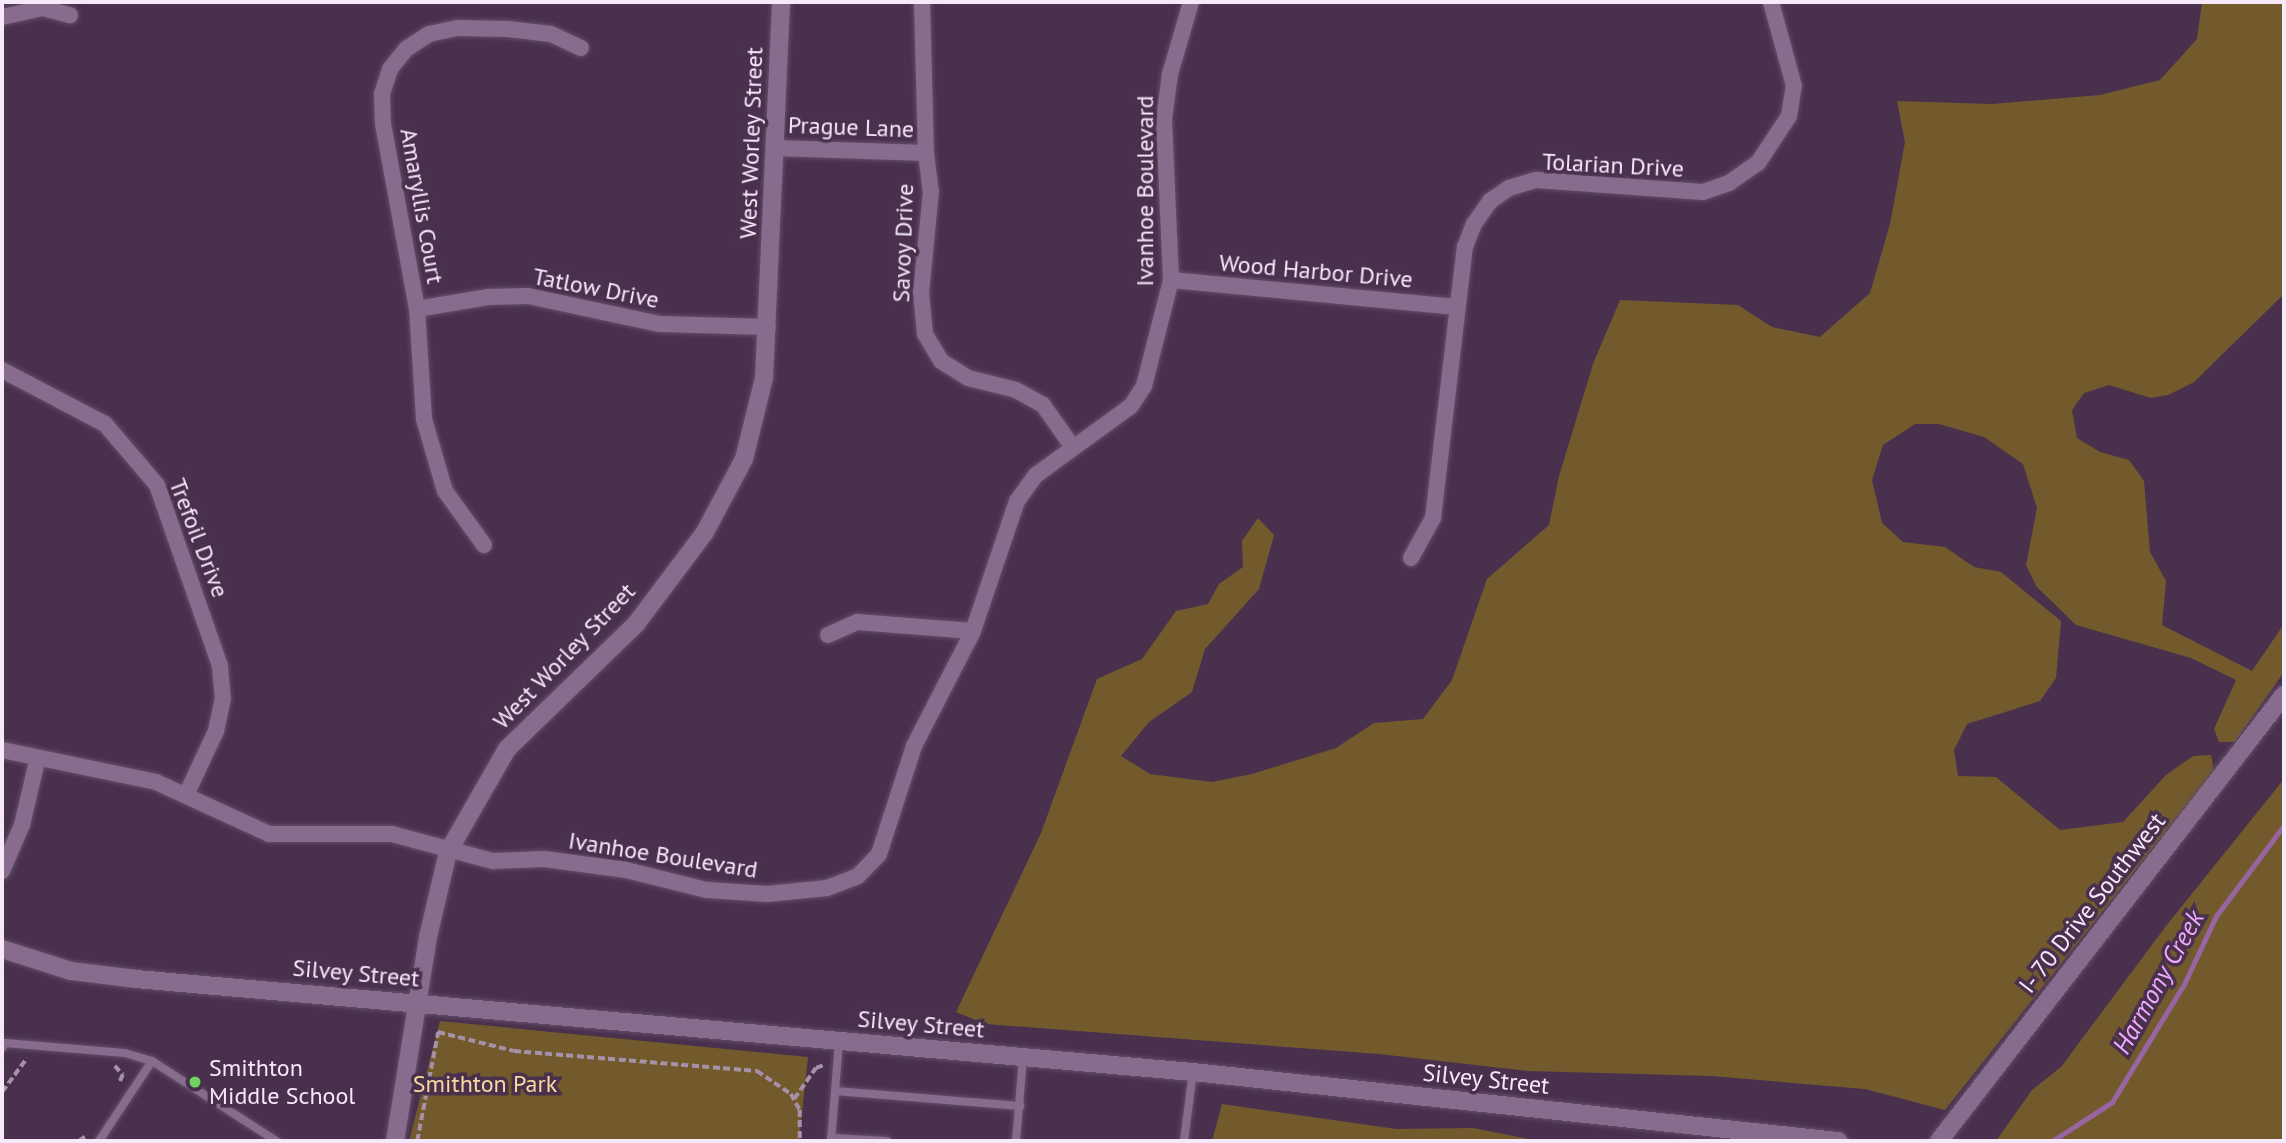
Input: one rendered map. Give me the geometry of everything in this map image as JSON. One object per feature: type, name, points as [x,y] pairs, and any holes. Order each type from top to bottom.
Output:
[{"type":"street","name":"West Worley Street","points":[[396,1141],[418,1003],[448,852],[507,749],[636,624],[705,532],[744,459],[764,378],[781,2]]},
{"type":"street","name":"Savoy Drive","points":[[922,2],[926,153],[931,191],[921,293],[925,334],[942,361],[968,378],[1016,390],[1043,405],[1072,446]]},
{"type":"street","name":"Ivanhoe Boulevard","points":[[2,750],[37,761],[120,773],[187,793],[239,824],[269,835],[392,834],[448,852],[494,861],[544,859],[626,870],[707,890],[767,894],[827,888],[858,876],[879,854],[914,746],[973,631],[1017,501],[1036,475],[1072,446],[1131,406],[1144,386],[1171,280],[1164,118],[1170,74],[1191,2]]},
{"type":"street","name":"Tolarian Drive","points":[[1411,558],[1433,518],[1465,247],[1474,224],[1490,201],[1509,188],[1536,180],[1703,192],[1729,183],[1758,163],[1789,116],[1794,86],[1772,2]]},
{"type":"street","points":[[2,17],[43,8],[70,15]]},
{"type":"street","name":"Amaryllis Court","points":[[484,545],[461,518],[434,462],[424,419],[417,309],[383,124],[382,94],[390,69],[406,48],[429,34],[457,28],[551,34],[580,48]]},
{"type":"street","name":"Prague Lane","points":[[775,148],[926,153]]},
{"type":"street","name":"Wood Harbor Drive","points":[[1171,280],[1457,307]]},
{"type":"street","name":"Tatlow Drive","points":[[417,309],[488,297],[528,296],[563,300],[660,324],[768,327]]},
{"type":"street","name":"Trefoil Drive","points":[[2,370],[105,424],[157,485],[220,666],[223,698],[216,731],[187,793]]},
{"type":"street","points":[[828,635],[857,622],[973,631]]},
{"type":"street","name":"I- 70 Drive Southwest","points":[[1939,1141],[2284,695]]},
{"type":"street","points":[[2,871],[22,825],[37,761]]},
{"type":"street","name":"Silvey Street","points":[[2,949],[84,973],[1193,1072],[1838,1141]]},
{"type":"lane","points":[[839,1041],[831,1139],[887,1141]]},
{"type":"lane","points":[[2,1048],[5,1043],[85,1050],[152,1060],[276,1141]]},
{"type":"lane","points":[[1016,1141],[1023,1057]]},
{"type":"lane","points":[[99,1141],[152,1060]]},
{"type":"lane","points":[[1184,1141],[1193,1072]]},
{"type":"lane","points":[[835,1091],[1020,1106]]},
{"type":"path","points":[[417,1141],[438,1032],[539,1054],[747,1070],[777,1081],[794,1099],[803,1127],[800,1141]]},
{"type":"path","points":[[794,1099],[816,1068],[827,1064],[819,1052],[820,1040]]},
{"type":"path","points":[[2,1092],[25,1058],[37,1059]]},
{"type":"path","points":[[111,1066],[123,1075],[114,1092]]},
{"type":"path","points":[[79,1141],[92,1127]]},
{"type":"green space","points":[[2202,2],[2284,2],[2284,294],[2194,382],[2168,395],[2151,398],[2109,385],[2084,393],[2072,410],[2077,438],[2100,452],[2129,460],[2144,481],[2150,552],[2166,581],[2162,625],[2252,671],[2284,624],[2284,672],[2235,742],[2219,742],[2214,729],[2236,680],[2191,658],[2076,625],[2036,586],[2026,565],[2037,508],[2023,464],[1984,437],[1939,424],[1915,424],[1883,445],[1872,480],[1882,523],[1903,542],[1945,547],[1974,567],[2001,572],[2061,621],[2056,678],[2040,701],[1967,724],[1954,750],[1958,776],[1996,777],[2060,830],[2123,822],[2166,775],[2193,756],[2211,755],[2214,771],[1945,1110],[1865,1089],[1711,1076],[1528,1071],[1379,1054],[985,1024],[956,1012],[1041,833],[1097,679],[1142,659],[1176,611],[1208,604],[1219,584],[1243,567],[1242,541],[1258,518],[1274,535],[1259,589],[1205,649],[1192,692],[1149,722],[1121,756],[1150,774],[1212,782],[1252,774],[1336,748],[1374,723],[1423,719],[1452,680],[1487,579],[1549,525],[1559,476],[1593,364],[1620,300],[1738,305],[1772,327],[1820,337],[1870,293],[1890,224],[1905,142],[1897,101],[1992,104],[2100,95],[2160,80],[2197,39]]},
{"type":"green space","points":[[2284,779],[2284,1141],[1996,1141],[2032,1090],[2061,1067],[2166,926]]},
{"type":"green space","name":"Smithton Park","points":[[440,1021],[808,1057],[799,1141],[409,1141]]},
{"type":"green space","points":[[1222,1104],[1396,1129],[1473,1128],[1538,1141],[1212,1141]]},
{"type":"waterway","name":"Harmony Creek","points":[[2052,1141],[2112,1102],[2184,984],[2216,916],[2284,825]]},
{"type":"place","name":"Smithton Middle School","points":[[195,1082]]}]
